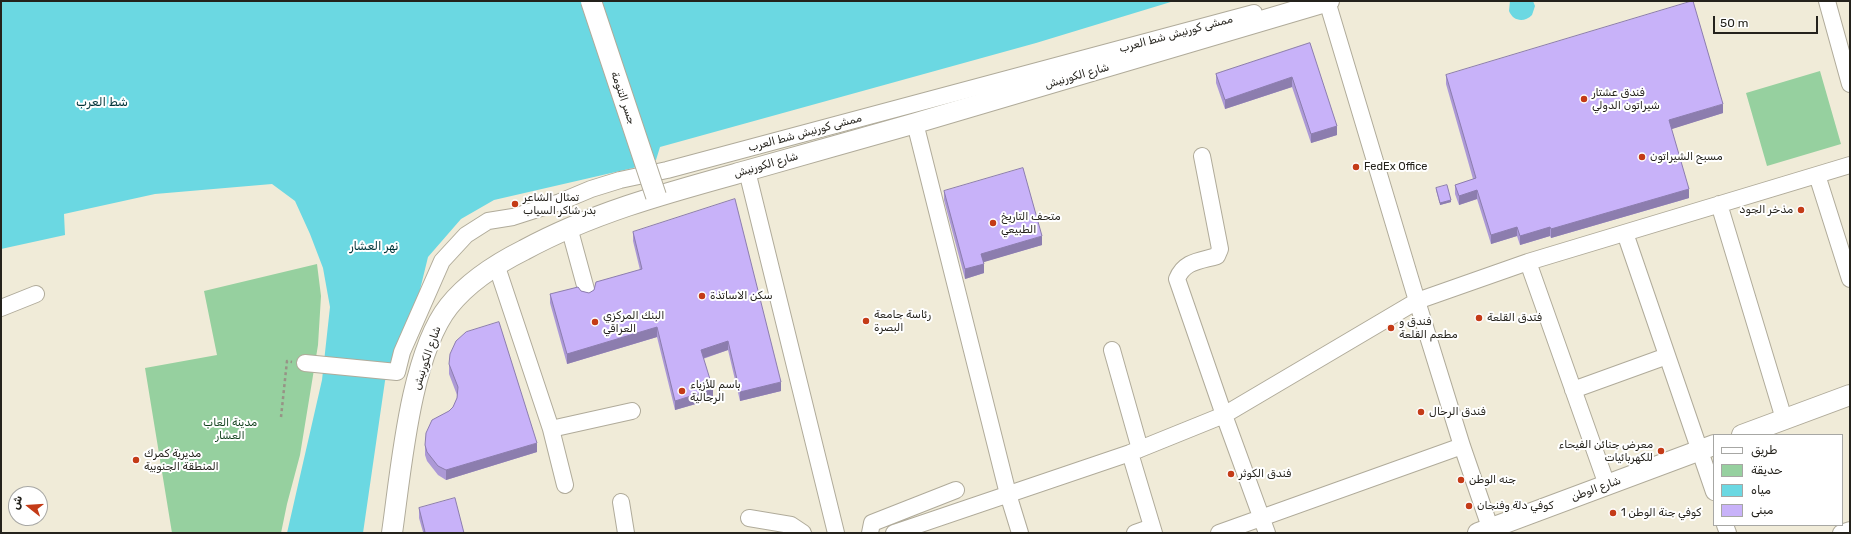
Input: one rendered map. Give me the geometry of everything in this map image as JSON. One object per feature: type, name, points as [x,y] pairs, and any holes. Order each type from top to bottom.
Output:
[{"type":"main road","name":"جسر التنومة","points":[[590,1],[656,196]]},
{"type":"main road","name":"شارع الكورنيش","points":[[392,533],[408,425],[415,391],[428,347],[437,325],[449,306],[469,286],[496,264],[569,227],[656,196],[915,123],[1328,1]]},
{"type":"main road","points":[[1745,434],[1850,395]]},
{"type":"main road","name":"شارع الوطن","points":[[1487,531],[1707,448]]},
{"type":"street","name":"ممشى كورنيش شط العرب","points":[[305,363],[397,372],[402,352],[442,261],[466,235],[488,221],[513,216],[560,202],[591,189],[620,180],[674,168],[1299,1]]},
{"type":"street","points":[[1328,1],[1487,531]]},
{"type":"street","points":[[1827,1],[1850,84]]},
{"type":"street","points":[[915,123],[1008,494],[1020,533]]},
{"type":"street","points":[[1202,156],[1220,249],[1217,256],[1185,266],[1180,270],[1177,278],[1224,415],[1268,533]]},
{"type":"street","points":[[894,533],[1135,451],[1224,415],[1417,301],[1528,262],[1850,165]]},
{"type":"street","points":[[747,171],[836,533]]},
{"type":"street","points":[[1817,175],[1850,279]]},
{"type":"street","points":[[1719,204],[1784,419]]},
{"type":"street","points":[[569,227],[587,293]]},
{"type":"street","points":[[1625,233],[1667,356],[1707,448],[1713,486]]},
{"type":"street","points":[[1528,262],[1607,485]]},
{"type":"street","points":[[496,264],[551,430],[565,485]]},
{"type":"street","points":[[1,308],[36,294]]},
{"type":"street","points":[[1112,350],[1153,530],[1135,533]]},
{"type":"street","points":[[1573,390],[1667,356]]},
{"type":"street","points":[[551,430],[632,411]]},
{"type":"street","points":[[1219,533],[1462,446]]},
{"type":"street","points":[[870,533],[872,523],[956,490]]},
{"type":"street","points":[[621,502],[626,533]]},
{"type":"street","points":[[749,518],[791,525],[803,533]]},
{"type":"street","points":[[1841,533],[1850,530]]},
{"type":"path","points":[[280,417],[287,361],[305,363]]},
{"type":"green space","points":[[1820,71],[1841,144],[1767,166],[1746,93]]},
{"type":"green space","name":"مدينة العاب العشار","points":[[317,264],[321,296],[318,345],[300,455],[281,533],[172,533],[145,368],[217,355],[204,291]]},
{"type":"water","name":"شط العرب","points":[[1,1],[1174,1],[1036,43],[660,147],[656,160],[633,168],[494,200],[461,219],[428,257],[418,298],[397,343],[385,381],[363,533],[287,533],[322,380],[330,307],[323,268],[295,201],[272,184],[155,194],[64,214],[65,235],[1,249]]},
{"type":"water","points":[[1510,1],[1533,1],[1535,6],[1532,15],[1529,18],[1522,20],[1516,19],[1509,11]]},
{"type":"building","name":"فندق عشتار شيراتون الدولي","points":[[1693,1],[1723,104],[1669,120],[1689,189],[1551,229],[1550,227],[1520,236],[1517,227],[1491,235],[1477,190],[1459,196],[1455,185],[1476,178],[1446,75]]},
{"type":"building","points":[[1310,43],[1337,126],[1311,134],[1292,77],[1225,100],[1216,74]]},
{"type":"building","name":"متحف التاريخ الطبيعي","points":[[1023,168],[1042,236],[981,254],[984,264],[965,269],[944,191]]},
{"type":"building","points":[[1447,185],[1451,200],[1440,203],[1436,188]]},
{"type":"building","name":"سكن الاساتذة","points":[[735,199],[781,382],[740,392],[728,341],[701,350],[713,389],[675,401],[657,327],[567,354],[550,294],[578,287],[581,291],[589,293],[594,290],[596,282],[642,269],[633,232]]},
{"type":"building","points":[[499,322],[537,443],[446,470],[438,466],[427,452],[425,445],[426,433],[432,420],[449,411],[453,407],[457,398],[458,387],[449,364],[450,354],[456,341],[466,332]]},
{"type":"building","points":[[455,498],[464,533],[420,533],[425,532],[419,508]]},
{"type":"place","name":"فندق عشتار شيراتون الدولي","points":[[1584,99]]},
{"type":"place","name":"مسبح الشيراتون","points":[[1642,157]]},
{"type":"place","name":"FedEx Office","points":[[1356,167]]},
{"type":"place","name":"تمثال الشاعر بدر شاكر السياب","points":[[515,204]]},
{"type":"place","name":"مذخر الجود","points":[[1801,210]]},
{"type":"place","name":"متحف التاريخ الطبيعي","points":[[993,223]]},
{"type":"place","name":"سكن الاساتذة","points":[[702,296]]},
{"type":"place","name":"فتدق القلعة","points":[[1479,318]]},
{"type":"place","name":"رئاسة جامعة البصرة","points":[[866,321]]},
{"type":"place","name":"البنك المركزي العراقي","points":[[595,322]]},
{"type":"place","name":"فندق و مطعم القلعة","points":[[1391,328]]},
{"type":"place","name":"باسم للأزياء الرجالية","points":[[682,391]]},
{"type":"place","name":"فندق الرحال","points":[[1421,412]]},
{"type":"place","name":"معرض جنائن الفيحاء للكهربائيات","points":[[1661,451]]},
{"type":"place","name":"مديرية كمرك المنطقة الجنوبية","points":[[136,460]]},
{"type":"place","name":"فندق الكوثر","points":[[1231,474]]},
{"type":"place","name":"جنه الوطن","points":[[1461,480]]},
{"type":"place","name":"كوفي دلة وفنجان","points":[[1469,506]]},
{"type":"place","name":"كوفي جنة الوطن 1","points":[[1613,513]]},
{"type":"water label","name":"نهر العشار","points":[[374,247]]}]
